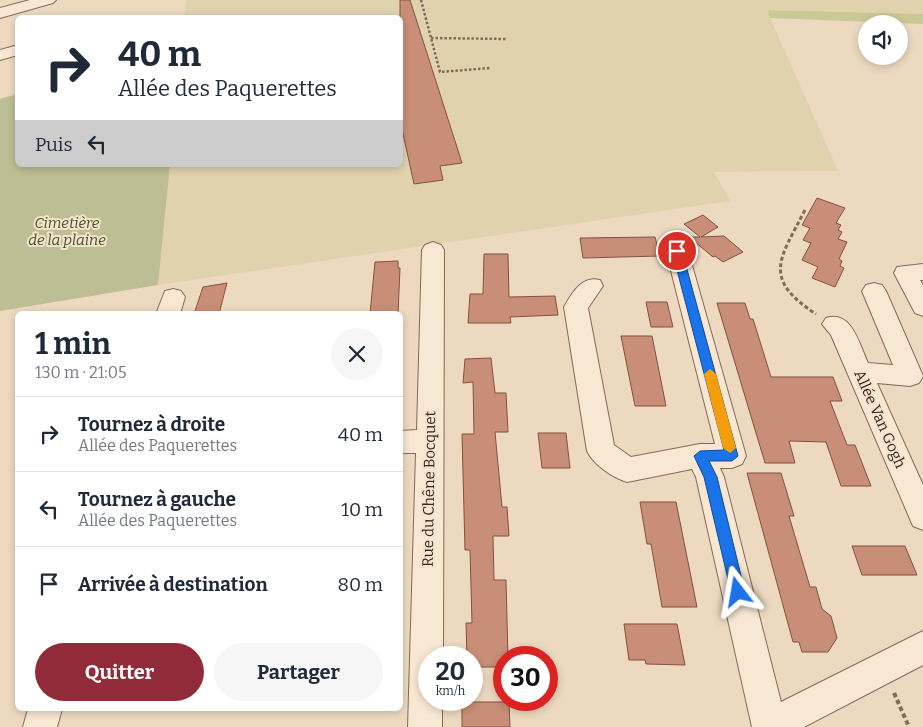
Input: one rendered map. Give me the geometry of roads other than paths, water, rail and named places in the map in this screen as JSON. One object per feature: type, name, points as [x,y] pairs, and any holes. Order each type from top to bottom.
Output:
[{"type":"street","points":[[4,12],[48,0]]},
{"type":"street","points":[[4,12],[15,22]]},
{"type":"street","points":[[0,56],[15,51]]},
{"type":"street","name":"Rue du Chêne Bocquet","points":[[425,727],[433,250]]},
{"type":"street","points":[[592,286],[576,307],[601,451],[626,470],[700,456],[732,456],[677,251]]},
{"type":"street","points":[[923,272],[905,273],[923,307]]},
{"type":"street","points":[[860,372],[910,376],[874,291]]},
{"type":"street","name":"Allée Van Gogh","points":[[834,324],[841,330],[923,516]]},
{"type":"street","points":[[403,442],[430,442]]},
{"type":"street","points":[[700,456],[710,477],[770,727],[923,647]]},
{"type":"street","points":[[40,727],[44,711]]},
{"type":"park label","name":"Cimetière de la plaine","points":[[67,232]]}]
